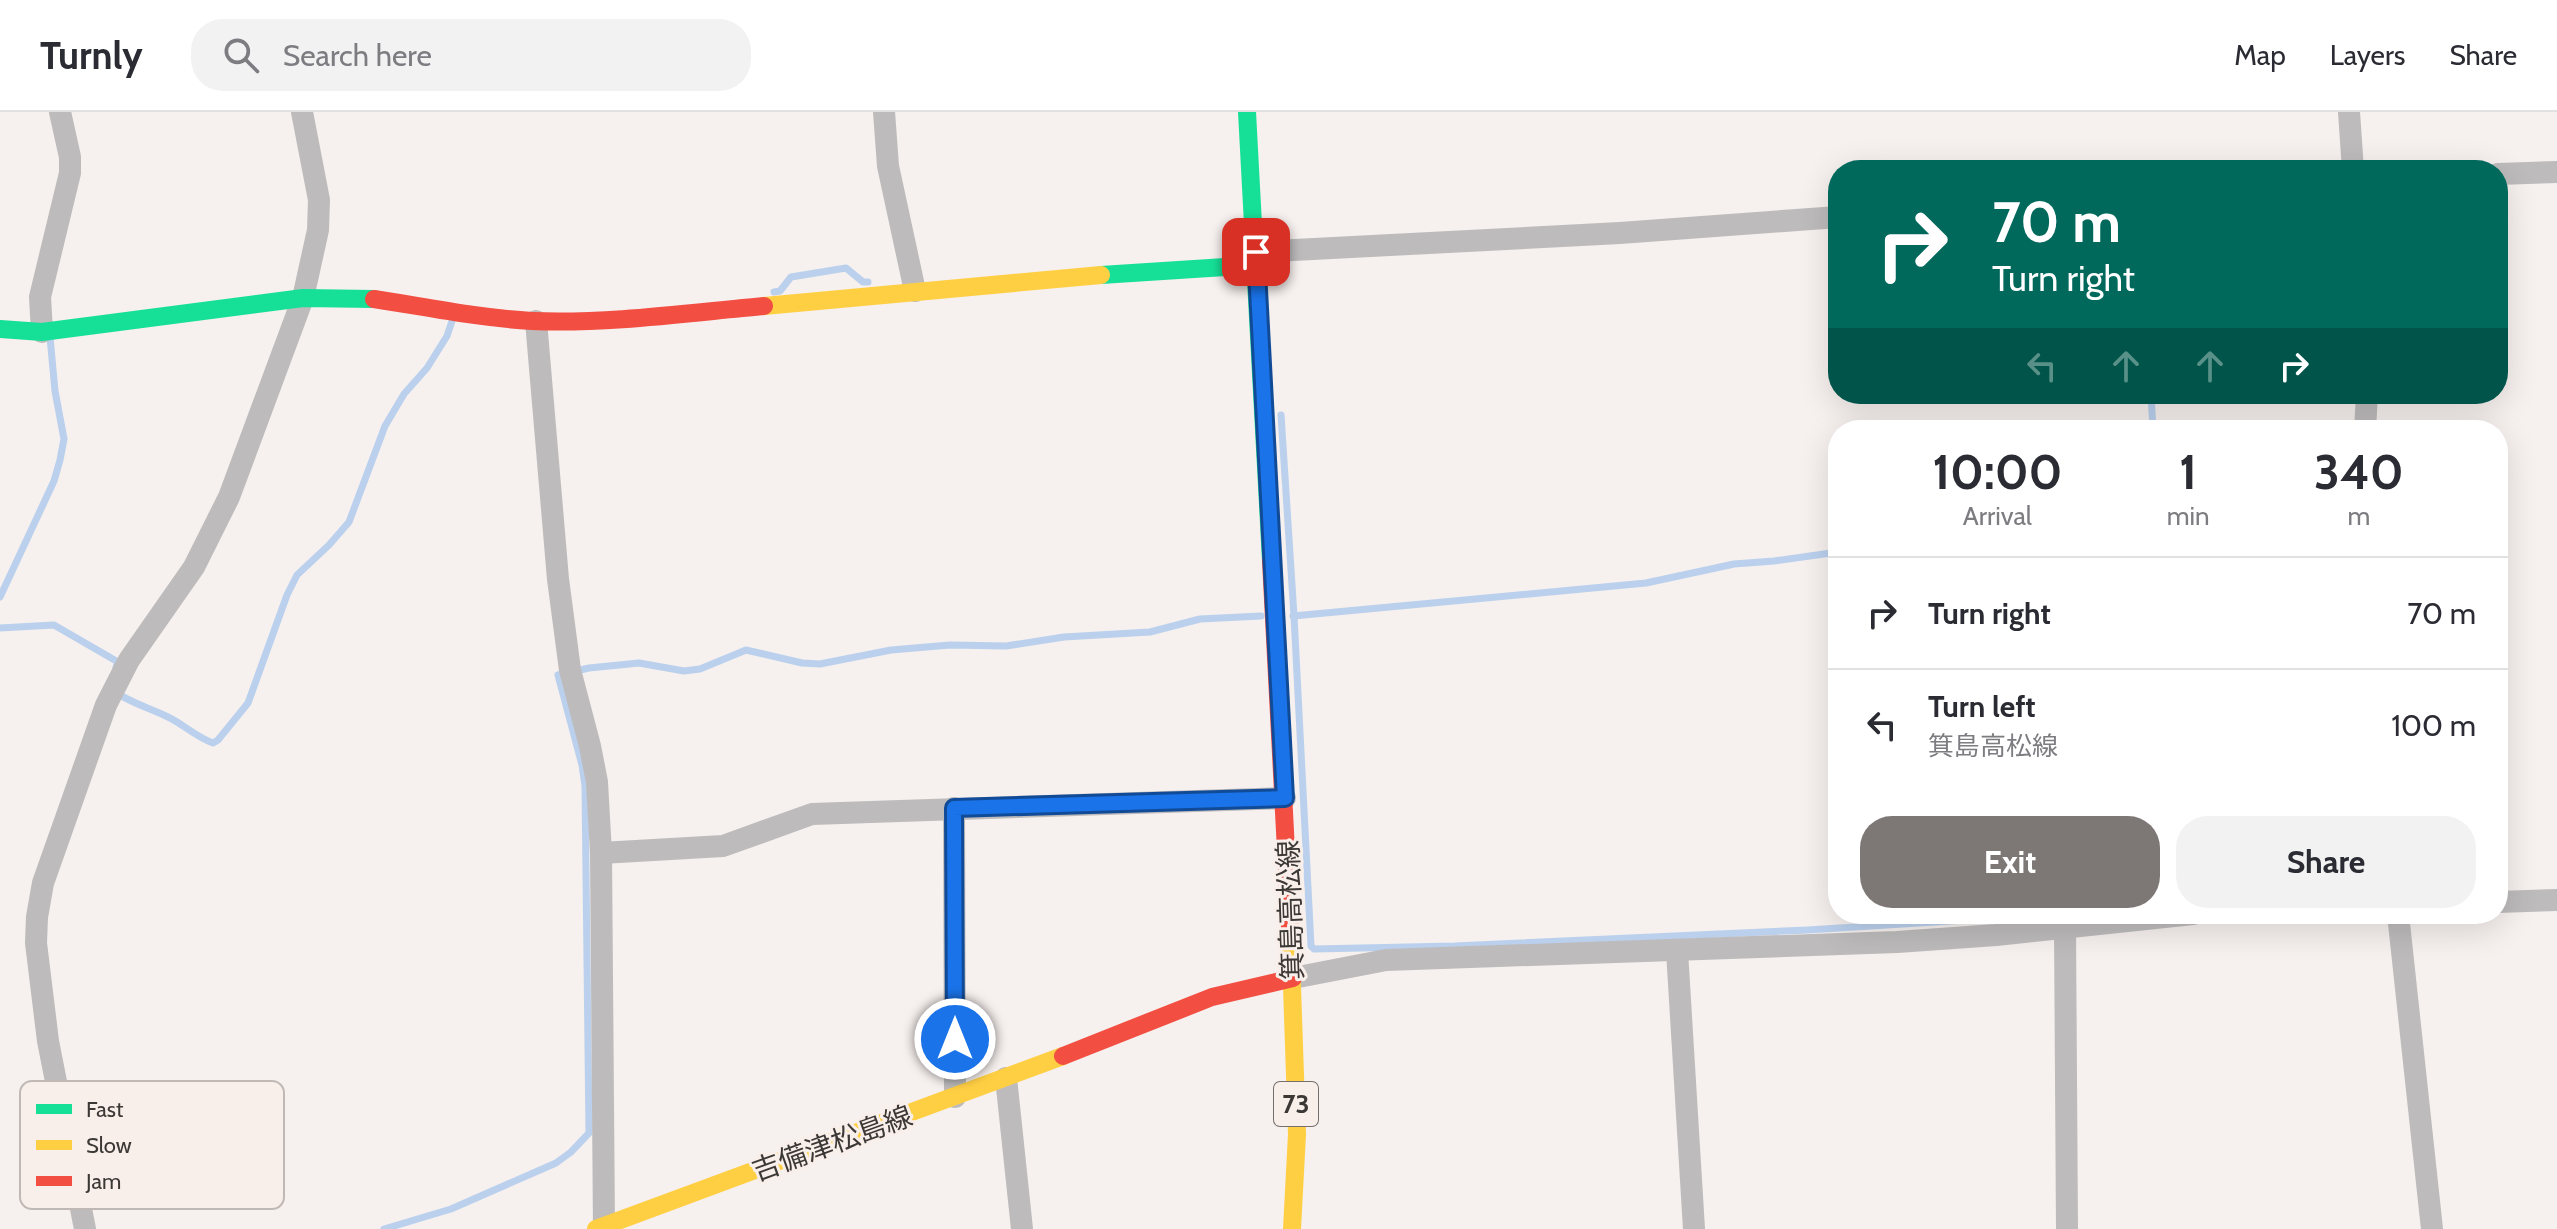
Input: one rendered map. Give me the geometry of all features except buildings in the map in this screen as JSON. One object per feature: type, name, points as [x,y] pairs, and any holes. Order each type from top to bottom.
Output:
[{"type":"main road","name":"箕島高松線","points":[[1247,112],[1264,255],[1293,978],[1297,1134],[1292,1229]]},
{"type":"main road","points":[[0,329],[52,330],[303,298],[370,298],[503,319],[625,319],[913,283],[1073,277],[1264,255]]},
{"type":"main road","name":"吉備津松島線","points":[[601,1228],[1006,1078],[1212,997],[1293,978]]},
{"type":"street","points":[[52,330],[40,297],[70,173],[70,157],[60,112]]},
{"type":"street","points":[[56,1081],[36,943],[43,883],[112,691],[129,660],[194,567],[229,497],[303,298],[318,230],[319,200],[302,112]]},
{"type":"street","points":[[884,112],[888,166],[913,283]]},
{"type":"street","points":[[2349,112],[2352,160]]},
{"type":"street","points":[[2508,174],[2557,172]]},
{"type":"street","points":[[1264,255],[1828,218]]},
{"type":"street","points":[[536,321],[558,579],[570,672],[597,782],[601,853],[601,1228]]},
{"type":"street","points":[[601,853],[723,846],[812,814],[1285,798]]},
{"type":"street","points":[[954,808],[955,1097]]},
{"type":"street","points":[[2508,902],[2557,900]]},
{"type":"street","points":[[1293,978],[1386,960],[1897,942],[2095,924]]},
{"type":"street","points":[[2399,924],[2432,1229]]},
{"type":"street","points":[[2065,927],[2067,1229]]},
{"type":"street","points":[[1677,951],[1694,1229]]},
{"type":"street","points":[[1006,1078],[1022,1229]]},
{"type":"street","points":[[81,1209],[85,1229]]},
{"type":"waterway","points":[[774,292],[780,291],[791,277],[846,268],[863,282],[868,282]]},
{"type":"waterway","points":[[115,692],[213,743],[218,740],[248,703],[297,575],[349,522],[385,426],[404,394],[427,368],[447,336],[453,318]]},
{"type":"waterway","points":[[0,597],[54,481],[60,460],[64,439],[50,337]]},
{"type":"waterway","points":[[2152,404],[2152,420]]},
{"type":"waterway","points":[[1281,415],[1311,946],[1314,949],[1455,946],[1904,924]]},
{"type":"waterway","points":[[1293,616],[1646,583],[1734,564],[1828,553]]},
{"type":"waterway","points":[[384,1229],[451,1209],[556,1163],[589,1133],[585,786],[558,675],[639,663],[684,671],[700,669],[746,650],[820,664],[891,650],[950,645],[1006,646],[1064,637],[1150,632],[1200,619],[1261,616]]},
{"type":"waterway","points":[[0,628],[54,625],[118,662],[116,667]]},
{"type":"traffic: fast","points":[[1247,112],[1271,561]]},
{"type":"traffic: fast","points":[[1101,275],[1256,265]]},
{"type":"traffic: fast","points":[[0,329],[42,332],[303,298],[374,299]]},
{"type":"traffic: slow","points":[[764,306],[1101,275]]},
{"type":"traffic: slow","points":[[1290,928],[1297,1134],[1292,1229]]},
{"type":"traffic: slow","points":[[596,1229],[1063,1056]]},
{"type":"traffic: jam","points":[[374,299],[472,315],[561,322],[764,306]]},
{"type":"traffic: jam","points":[[1271,561],[1290,928]]},
{"type":"traffic: jam","points":[[1063,1056],[1212,997],[1293,978]]},
{"type":"route","points":[[955,1039],[954,808],[1285,798],[1256,252]]}]
